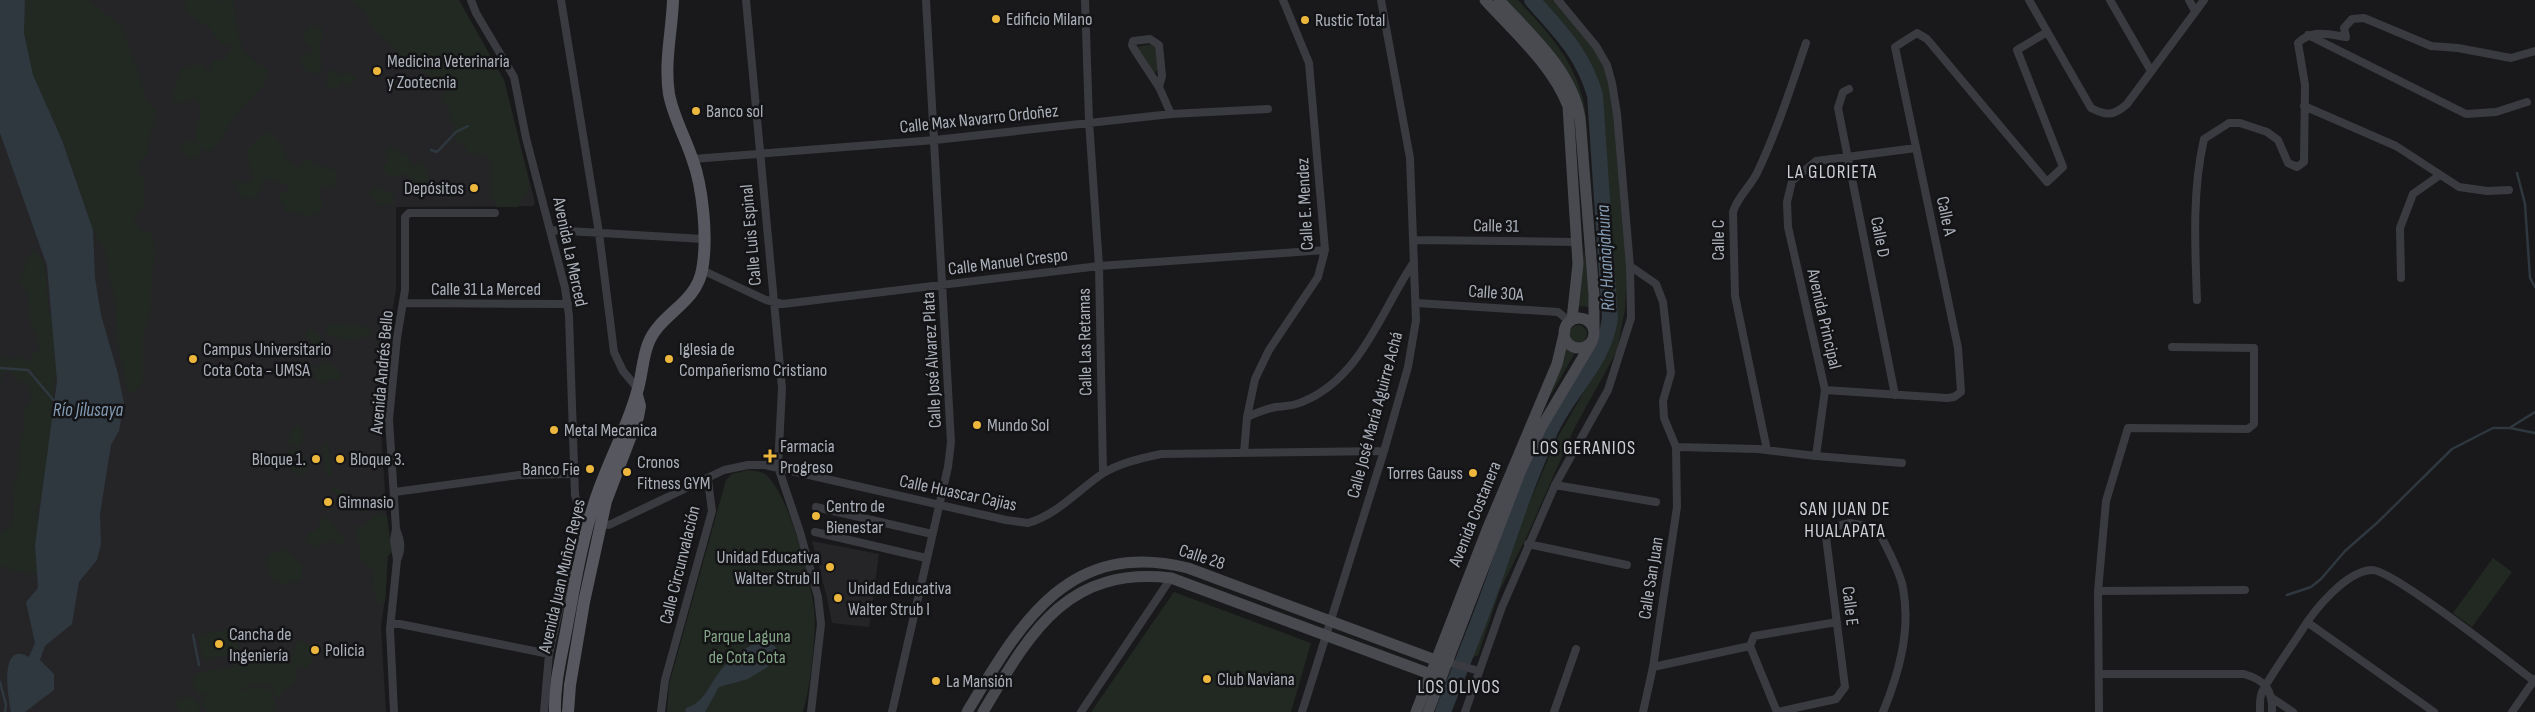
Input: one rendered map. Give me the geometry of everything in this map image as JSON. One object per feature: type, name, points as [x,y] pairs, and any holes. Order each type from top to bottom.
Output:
[{"type":"main road","name":"Avenida Juan Muñoz Reyes","points":[[555,712],[557,680],[577,572],[595,521],[606,501],[638,417],[640,406],[638,392],[648,345],[656,329],[686,302],[696,289],[702,270],[703,239],[700,187],[693,159],[669,94],[668,58],[673,0]]},
{"type":"main road","name":"Avenida Costanera","points":[[1444,662],[1557,364],[1568,323],[1578,264],[1570,120],[1561,88],[1531,50],[1485,0]]},
{"type":"main road","points":[[1499,0],[1551,58],[1569,82],[1575,95],[1580,118],[1594,295],[1594,328],[1592,342],[1585,347],[1574,346],[1566,339],[1568,323],[1586,319],[1594,328]]},
{"type":"main road","name":"Avenida Costanera","points":[[1416,712],[1444,662],[1521,470],[1542,426],[1592,342]]},
{"type":"main road","name":"Avenida Juan Muñoz Reyes","points":[[568,712],[570,684],[595,521]]},
{"type":"main road","name":"Calle 28","points":[[967,712],[987,679],[1030,617],[1050,597],[1071,581],[1097,570],[1142,562],[1173,565],[1444,662]]},
{"type":"main road","points":[[1171,578],[1173,565]]},
{"type":"main road","name":"Calle 28","points":[[983,712],[998,686],[1038,627],[1060,606],[1092,585],[1111,580],[1142,576],[1171,578],[1436,677]]},
{"type":"main road","points":[[1232,601],[1237,588]]},
{"type":"main road","points":[[1050,597],[1060,606]]},
{"type":"main road","name":"Avenida Costanera","points":[[1428,712],[1436,677]]},
{"type":"main road","points":[[987,679],[998,686]]},
{"type":"street","name":"Avenida La Merced","points":[[471,0],[476,13],[514,77],[526,138],[551,230],[568,304],[574,474],[579,509],[595,521]]},
{"type":"street","points":[[561,0],[599,233],[614,352],[623,371],[638,392]]},
{"type":"street","name":"Calle Luis Espinal","points":[[746,0],[772,302],[782,388],[778,467]]},
{"type":"street","name":"Calle José Alvarez Plata","points":[[892,712],[948,467],[951,442],[944,286],[926,0]]},
{"type":"street","name":"Calle Las Retamas","points":[[1085,0],[1089,121],[1098,266],[1103,473]]},
{"type":"street","name":"Calle E. Mendez","points":[[1244,452],[1247,416],[1255,379],[1269,350],[1318,277],[1325,250],[1308,63],[1283,0]]},
{"type":"street","name":"Calle José María Aguirre Achá","points":[[1302,712],[1384,451],[1408,367],[1417,303],[1410,158],[1381,0]]},
{"type":"street","points":[[1465,712],[1502,607],[1528,544],[1555,485],[1608,390],[1625,342],[1631,318],[1630,266],[1617,114],[1607,65],[1596,46],[1558,0]]},
{"type":"street","points":[[2029,0],[2091,108],[2104,115],[2118,113],[2128,104],[2204,0]]},
{"type":"street","points":[[2110,0],[2151,71]]},
{"type":"street","points":[[2189,0],[2195,11]]},
{"type":"street","points":[[2197,300],[2197,199],[2200,157],[2204,139],[2229,123],[2240,123],[2267,132],[2278,140],[2288,164],[2297,167],[2304,162],[2305,85],[2298,43],[2308,35],[2317,32],[2346,37],[2344,28],[2352,19],[2364,18],[2431,46],[2458,48],[2511,58],[2535,51]]},
{"type":"street","name":"Calle A","points":[[1895,395],[1947,398],[1954,397],[1961,392],[1958,348],[1895,47],[1917,33],[1927,39],[2047,182],[2063,167],[2017,50],[2046,32]]},
{"type":"street","points":[[2308,35],[2466,114],[2496,112],[2527,102]]},
{"type":"street","points":[[1159,87],[1162,76],[1159,45],[1150,39],[1133,41],[1134,49],[1159,87],[1171,114]]},
{"type":"street","name":"Calle C","points":[[1767,450],[1735,296],[1733,212],[1737,199],[1756,175],[1785,104],[1806,43]]},
{"type":"street","name":"Calle D","points":[[1849,89],[1843,92],[1838,108],[1895,395]]},
{"type":"street","points":[[2304,106],[2396,146],[2459,187],[2487,191],[2509,190]]},
{"type":"street","name":"Calle Max Navarro Ordoñez","points":[[693,159],[934,140],[1089,121],[1268,109]]},
{"type":"street","name":"Avenida Principal","points":[[1816,456],[1825,390],[1788,227],[1786,202],[1792,181],[1803,169],[1816,161],[1916,148]]},
{"type":"street","points":[[2400,278],[2400,228],[2413,194],[2440,175]]},
{"type":"street","name":"Avenida Andrés Bello","points":[[394,712],[391,624],[396,560],[394,540],[396,529],[389,419],[397,338],[404,303],[407,214],[495,213]]},
{"type":"street","points":[[551,230],[703,239]]},
{"type":"street","name":"Calle 31","points":[[1414,240],[1577,242]]},
{"type":"street","name":"Calle Manuel Crespo","points":[[702,270],[772,302],[783,304],[1098,266],[1325,250]]},
{"type":"street","points":[[1247,416],[1273,408],[1302,403],[1326,388],[1348,369],[1371,338],[1399,284],[1414,261]]},
{"type":"street","points":[[1630,266],[1656,284],[1663,302],[1671,373],[1663,401],[1664,418],[1676,447],[1767,450],[1902,463]]},
{"type":"street","name":"Calle 31 La Merced","points":[[404,303],[568,304]]},
{"type":"street","name":"Calle 30A","points":[[1417,303],[1558,312],[1568,323]]},
{"type":"street","points":[[2099,712],[2098,592],[2106,501],[2128,428],[2248,428],[2254,424],[2254,348],[2172,347]]},
{"type":"street","points":[[1825,390],[1895,395]]},
{"type":"street","name":"Calle San Juan","points":[[1643,712],[1653,667],[1677,507],[1676,447]]},
{"type":"street","name":"Calle Huascar Cajias","points":[[778,467],[939,505],[1028,522],[1042,518],[1062,506],[1103,473],[1143,457],[1161,454],[1384,451]]},
{"type":"street","points":[[595,521],[609,525],[708,480],[724,470],[748,466],[778,467],[800,532],[818,598],[821,624],[811,712]]},
{"type":"street","points":[[395,492],[519,475],[574,474]]},
{"type":"street","name":"Calle Circunvalación","points":[[661,712],[665,680],[712,511],[708,480]]},
{"type":"street","points":[[1555,485],[1656,502]]},
{"type":"street","points":[[816,507],[932,534]]},
{"type":"street","name":"Calle E","points":[[1750,646],[1778,712],[1836,698],[1845,687],[1825,529],[1850,522],[1877,528],[1903,587],[1906,635],[1894,685],[1883,712]]},
{"type":"street","points":[[815,532],[926,558]]},
{"type":"street","points":[[1528,544],[1627,565]]},
{"type":"street","points":[[2260,712],[2260,697],[2307,622],[2338,586],[2365,571],[2379,571],[2385,572],[2534,680],[2512,712]]},
{"type":"street","points":[[544,712],[549,654],[565,584],[577,572]]},
{"type":"street","points":[[1080,712],[1171,578]]},
{"type":"street","points":[[2098,592],[2245,590]]},
{"type":"street","points":[[1653,667],[1750,646],[1754,636],[1837,622]]},
{"type":"street","points":[[2307,622],[2434,712]]},
{"type":"street","points":[[391,624],[400,624],[549,654]]},
{"type":"street","points":[[1554,712],[1576,649]]},
{"type":"street","name":"Calle 28","points":[[1444,662],[1479,671]]},
{"type":"street","points":[[2099,674],[2244,674],[2254,677],[2267,685],[2272,698],[2272,712]]},
{"type":"street","points":[[2272,698],[2292,712]]},
{"type":"shaded area","name":"Campus Universitario Cota Cota - UMSA","points":[[0,0],[459,0],[467,18],[504,80],[535,203],[533,206],[396,207],[396,290],[388,336],[382,408],[375,414],[374,422],[381,429],[388,541],[386,591],[381,627],[386,712],[0,712]]},
{"type":"shaded area","points":[[812,541],[879,554],[869,627],[832,623]]},
{"type":"green space","points":[[25,0],[88,0],[121,26],[138,70],[146,99],[156,111],[154,125],[149,136],[148,153],[140,160],[138,172],[145,180],[143,209],[134,214],[134,219],[141,231],[152,233],[155,249],[151,307],[143,337],[143,382],[134,393],[128,392],[117,340],[115,298],[109,277],[106,252],[93,230],[62,140],[33,75],[24,33]]},
{"type":"green space","points":[[187,0],[220,0],[222,3],[226,0],[233,0],[237,31],[244,51],[268,71],[266,82],[235,116],[216,147],[211,151],[204,151],[199,146],[201,155],[191,159],[183,154],[182,143],[190,140],[198,144],[196,130],[201,108],[198,104],[198,98],[175,104],[173,92],[179,72],[184,68],[200,64],[208,72],[213,61],[226,59],[229,50],[234,49],[235,46],[221,44],[209,27],[191,17],[184,8]]},
{"type":"green space","points":[[349,0],[459,0],[504,80],[530,186],[518,207],[497,207],[491,189],[491,159],[485,155],[469,154],[463,145],[455,140],[453,133],[456,126],[450,117],[449,107],[442,102],[444,90],[441,84],[400,55],[385,39],[375,32],[365,12]]},
{"type":"green space","points":[[1505,0],[1518,0],[1557,45],[1573,70],[1583,99],[1589,156],[1582,154],[1577,100]]},
{"type":"green space","points":[[1535,0],[1555,0],[1602,58],[1611,90],[1627,268],[1625,309],[1617,351],[1575,427],[1527,536],[1500,590],[1478,655],[1467,660],[1503,566],[1556,440],[1607,352],[1614,329],[1616,307],[1600,101],[1586,61]]},
{"type":"green space","points":[[309,25],[320,27],[323,31],[319,55],[323,65],[317,74],[309,73],[300,64],[302,56],[312,53],[312,48],[305,44],[303,39]]},
{"type":"green space","points":[[1151,44],[1158,48],[1159,68],[1155,73],[1150,71],[1136,47]]},
{"type":"green space","points":[[328,69],[342,75],[350,72],[356,78],[348,86],[342,81],[336,90],[324,86],[329,80]]},
{"type":"green space","points":[[270,132],[282,144],[287,160],[299,167],[304,161],[311,160],[314,164],[336,170],[337,181],[334,186],[319,187],[323,207],[318,214],[308,216],[286,211],[279,199],[281,193],[289,189],[288,185],[268,179],[263,180],[257,197],[248,199],[239,196],[234,182],[238,181],[248,184],[253,178],[248,160],[248,149],[264,133]]},
{"type":"green space","points":[[388,146],[410,157],[411,166],[421,162],[424,165],[429,179],[426,190],[414,188],[409,177],[410,173],[393,177],[385,173],[383,167],[389,159],[386,150]]},
{"type":"green space","points":[[377,187],[394,195],[394,204],[377,206],[369,193],[371,189]]},
{"type":"green space","points":[[1584,248],[1590,307],[1578,306]]},
{"type":"green space","points":[[35,250],[41,257],[45,270],[49,313],[59,326],[60,376],[55,378],[52,403],[56,407],[49,475],[37,508],[41,524],[40,568],[36,574],[15,571],[0,565],[0,532],[11,526],[14,510],[13,484],[19,474],[19,449],[24,426],[23,411],[30,401],[31,394],[28,383],[14,378],[10,371],[1,373],[3,379],[0,382],[0,357],[11,359],[21,357],[25,362],[30,360],[33,354],[40,350],[37,344],[37,332],[31,324],[27,293],[19,283],[31,252]]},
{"type":"green space","points":[[333,324],[363,326],[372,331],[362,338],[338,338],[327,332],[325,326]]},
{"type":"green space","points":[[1578,325],[1584,328],[1587,334],[1584,340],[1578,343],[1572,340],[1569,334],[1572,328]]},
{"type":"green space","points":[[308,328],[320,335],[324,344],[322,352],[313,350],[310,340],[305,335]]},
{"type":"green space","points":[[1562,344],[1576,351],[1538,417]]},
{"type":"green space","points":[[323,363],[332,364],[342,374],[341,379],[337,381],[329,379],[323,384],[316,380],[314,368]]},
{"type":"green space","points":[[298,425],[302,428],[303,444],[300,447],[289,445],[288,442],[293,427]]},
{"type":"green space","points":[[328,444],[333,476],[327,477],[322,445]]},
{"type":"green space","points":[[292,448],[300,450],[300,455],[305,456],[308,468],[303,475],[290,470],[294,461],[288,452]]},
{"type":"green space","name":"Parque Laguna de Cota Cota","points":[[748,470],[766,475],[775,485],[792,521],[811,588],[815,621],[814,644],[810,679],[803,712],[667,712],[669,684],[726,480],[732,474]]},
{"type":"green space","points":[[335,486],[368,509],[364,514],[332,490]]},
{"type":"green space","points":[[379,513],[387,516],[392,552],[388,556],[385,602],[378,605],[372,584],[374,571],[361,561],[356,526],[363,526]]},
{"type":"green space","points":[[324,516],[329,518],[338,533],[344,537],[343,543],[339,544],[331,540],[314,547],[310,546],[306,539],[307,535],[316,530]]},
{"type":"green space","points":[[285,549],[302,565],[302,580],[283,584],[271,578],[266,559],[269,554]]},
{"type":"green space","points":[[2493,558],[2512,572],[2472,627],[2453,613]]},
{"type":"green space","name":"Club Naviana","points":[[1174,592],[1311,643],[1291,712],[1091,712]]},
{"type":"green space","name":"Cancha de Ingeniería","points":[[235,628],[240,653],[203,660],[198,636]]},
{"type":"green space","points":[[300,640],[309,644],[314,658],[307,668],[297,666],[295,684],[284,690],[279,698],[275,696],[271,685],[251,684],[236,690],[240,692],[255,686],[271,690],[275,702],[273,712],[207,712],[202,704],[207,693],[198,695],[192,680],[196,673],[231,667],[274,655],[280,656],[287,664],[291,664],[296,643]]},
{"type":"green space","points":[[189,697],[196,699],[201,712],[181,712],[176,708],[177,700]]},
{"type":"water","name":"Río Jilusaya","points":[[0,0],[25,0],[24,33],[33,75],[62,140],[93,230],[95,278],[101,315],[118,374],[124,403],[119,431],[111,445],[100,514],[101,544],[97,560],[79,582],[72,624],[45,646],[40,660],[54,674],[54,690],[25,712],[11,712],[7,682],[8,671],[13,656],[20,654],[29,657],[35,643],[26,602],[38,588],[35,545],[57,381],[47,266],[0,133]]},
{"type":"water","points":[[758,643],[769,643],[776,648],[778,656],[771,665],[748,679],[719,687],[705,712],[685,712],[686,708],[701,699],[721,670],[731,660],[748,647]]},
{"type":"waterway","name":"Río Huañajahuira","points":[[1443,712],[1482,613],[1542,449],[1566,403],[1601,349],[1610,318],[1595,95],[1584,67],[1570,44],[1532,0]]},
{"type":"waterway","points":[[431,150],[437,152],[456,132],[468,126]]},
{"type":"waterway","points":[[2517,173],[2525,204],[2530,278],[2535,287]]},
{"type":"waterway","points":[[0,368],[28,370],[56,403]]},
{"type":"waterway","points":[[2511,427],[2535,412]]},
{"type":"waterway","points":[[2287,595],[2311,587],[2321,579],[2345,551],[2378,522],[2452,449],[2493,428],[2510,428],[2535,433]]},
{"type":"waterway","points":[[193,635],[199,665]]},
{"type":"waterway","points":[[0,682],[6,705],[5,712]]},
{"type":"place","name":"Edificio Milano","points":[[996,19]]},
{"type":"place","name":"Rustic Total","points":[[1305,20]]},
{"type":"place","name":"Medicina Veterinaria y Zootecnia","points":[[377,71]]},
{"type":"place","name":"Banco sol","points":[[696,111]]},
{"type":"place","name":"Depósitos","points":[[474,188]]},
{"type":"place","name":"Campus Universitario Cota Cota - UMSA","points":[[193,359]]},
{"type":"place","name":"Iglesia de Compañerismo Cristiano","points":[[669,359]]},
{"type":"place","name":"Mundo Sol","points":[[977,425]]},
{"type":"place","name":"Metal Mecanica","points":[[554,430]]},
{"type":"place","name":"Farmacia Progreso","points":[[770,456]]},
{"type":"place","name":"Bloque 1.","points":[[316,459]]},
{"type":"place","name":"Bloque 3.","points":[[340,459]]},
{"type":"place","name":"Banco Fie","points":[[590,469]]},
{"type":"place","name":"Cronos Fitness GYM","points":[[627,472]]},
{"type":"place","name":"Torres Gauss","points":[[1473,473]]},
{"type":"place","name":"Gimnasio","points":[[328,502]]},
{"type":"place","name":"Centro de Bienestar","points":[[816,516]]},
{"type":"place","name":"Unidad Educativa Walter Strub II","points":[[830,567]]},
{"type":"place","name":"Unidad Educativa Walter Strub I","points":[[838,598]]},
{"type":"place","name":"Cancha de Ingeniería","points":[[219,644]]},
{"type":"place","name":"Policia","points":[[315,650]]},
{"type":"place","name":"Club Naviana","points":[[1207,679]]},
{"type":"place","name":"La Mansión","points":[[936,681]]},
{"type":"district","name":"LA GLORIETA","points":[[1832,172]]},
{"type":"district","name":"LOS GERANIOS","points":[[1584,448]]},
{"type":"district","name":"SAN JUAN DE HUALAPATA","points":[[1845,520]]},
{"type":"district","name":"LOS OLIVOS","points":[[1459,687]]}]
